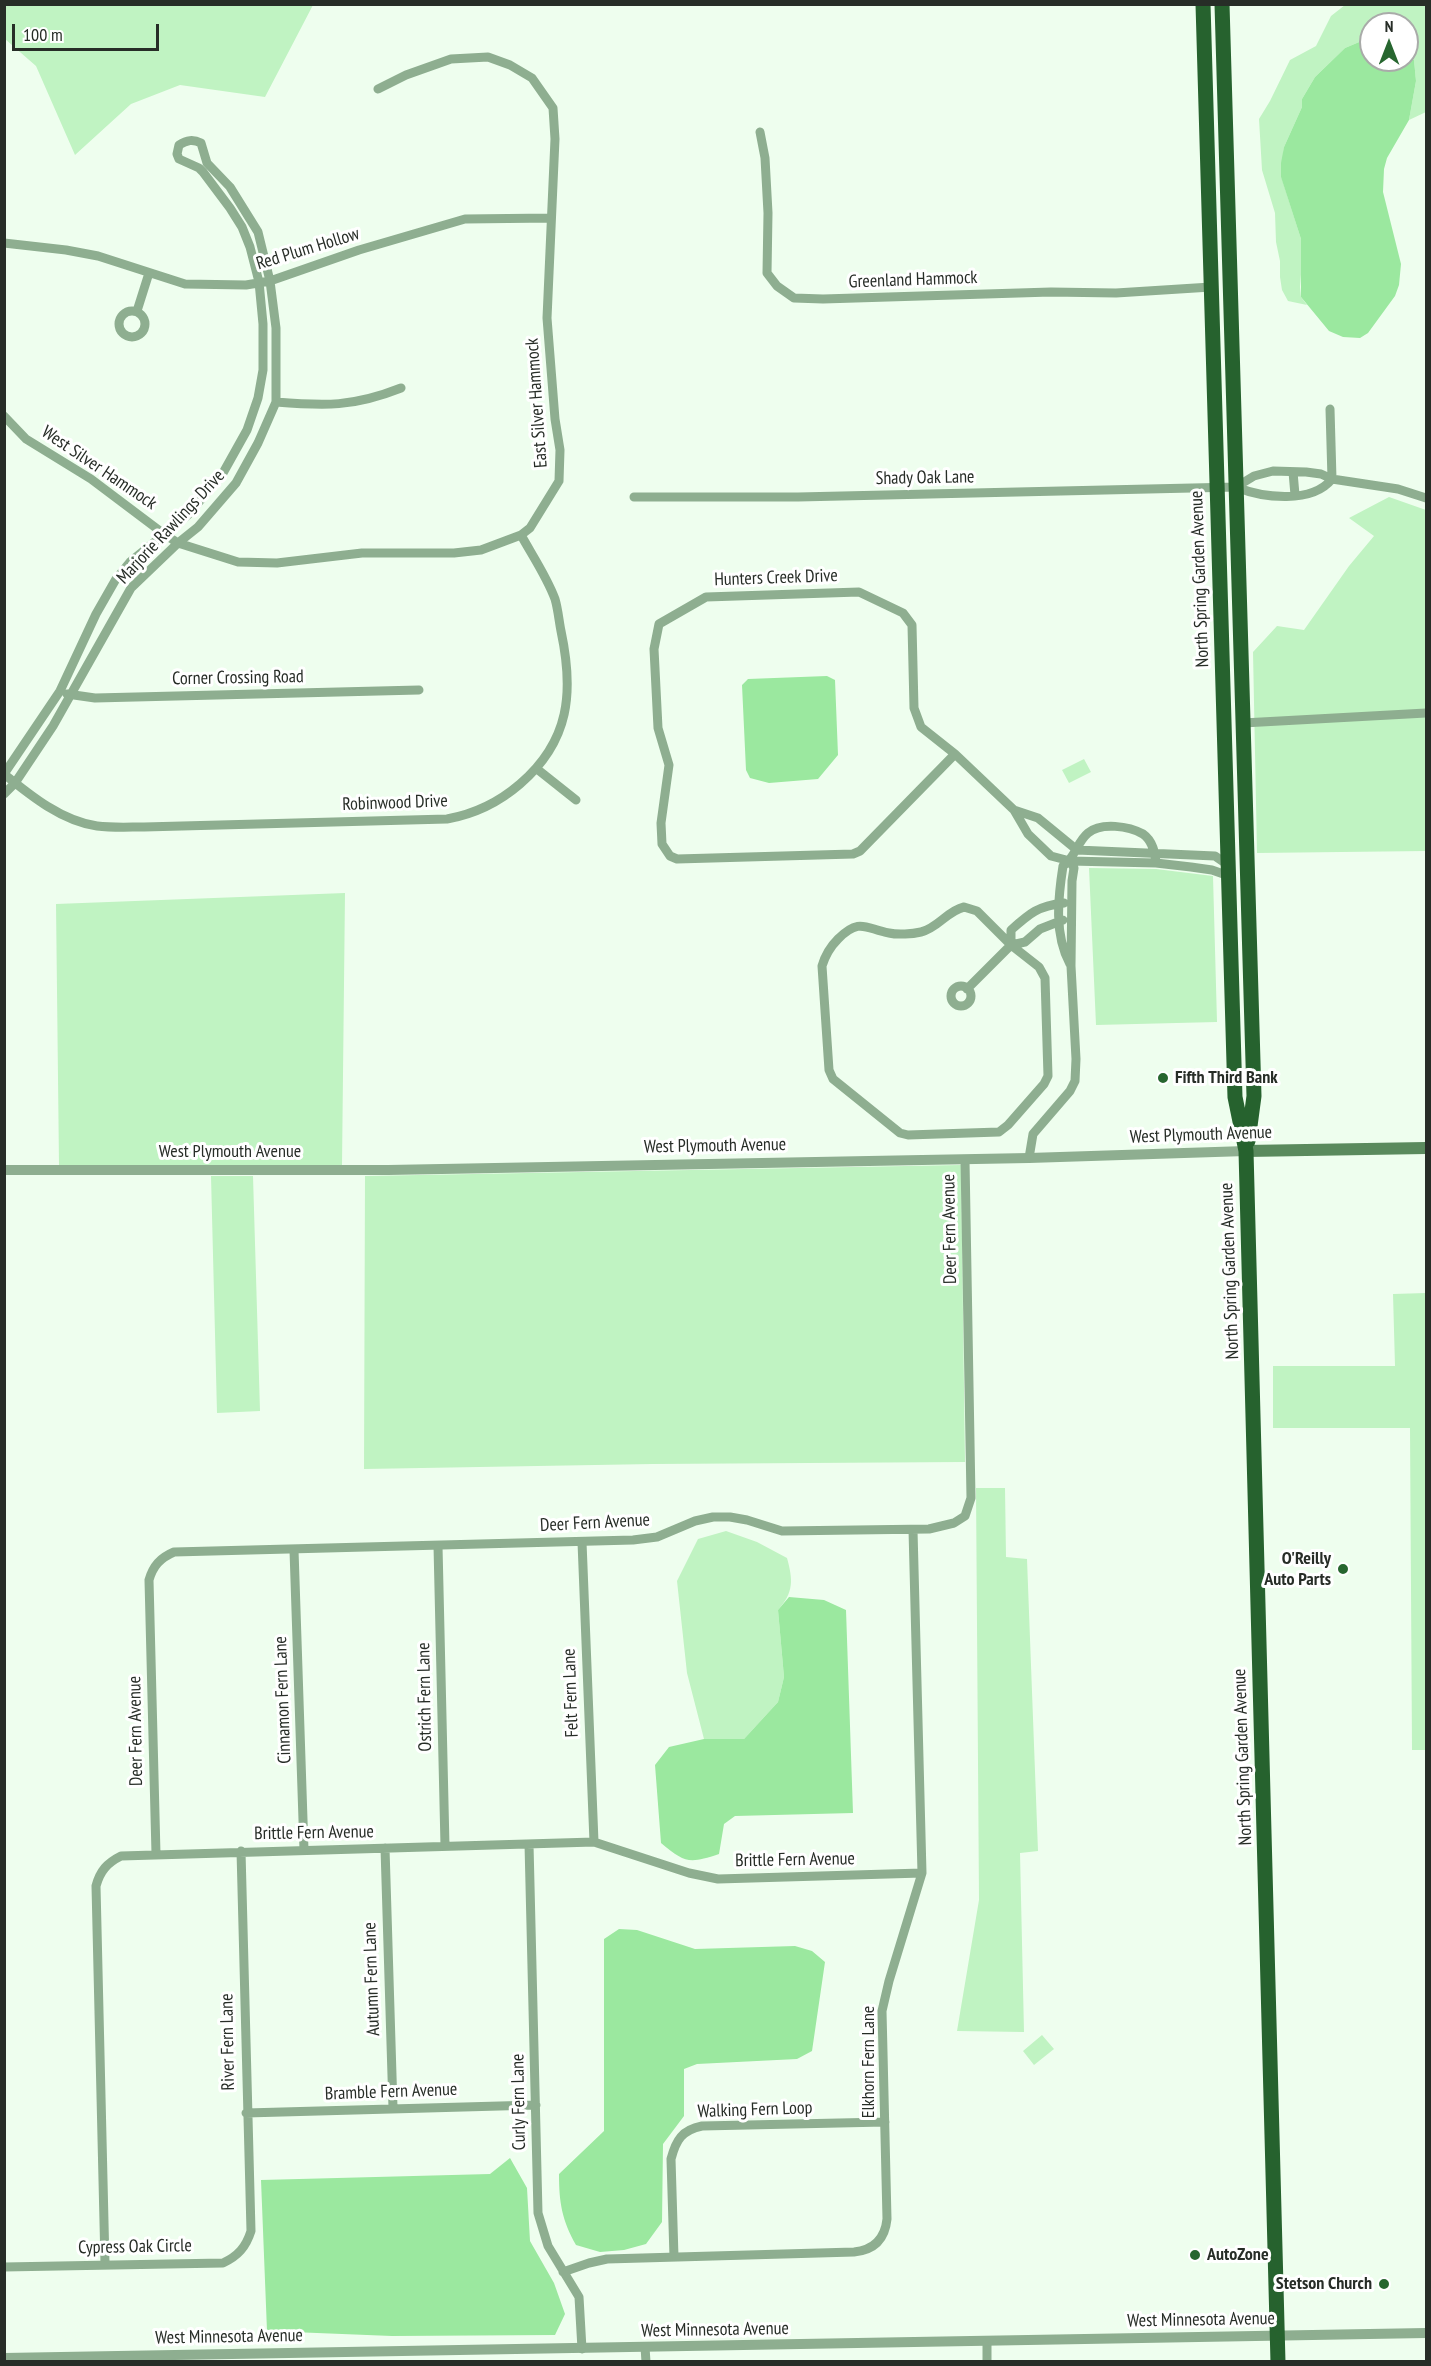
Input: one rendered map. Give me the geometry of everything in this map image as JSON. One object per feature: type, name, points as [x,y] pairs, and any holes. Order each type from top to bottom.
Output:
[{"type":"highway","name":"North Spring Garden Avenue","points":[[1203,4],[1235,1097],[1246,1151]]},
{"type":"highway","name":"North Spring Garden Avenue","points":[[1222,4],[1254,1096],[1246,1151],[1278,2361]]},
{"type":"highway","points":[[1227,834],[1238,857],[1248,865]]},
{"type":"highway","points":[[1228,870],[1239,872],[1248,894]]},
{"type":"main road","name":"West Plymouth Avenue","points":[[1246,1151],[1426,1148]]},
{"type":"street","name":"East Silver Hammock","points":[[378,89],[406,75],[451,59],[488,57],[510,65],[532,78],[553,108],[555,139],[547,318],[555,419],[560,450],[559,481],[530,528],[521,535]]},
{"type":"street","name":"Greenland Hammock","points":[[760,132],[765,158],[768,213],[767,273],[777,286],[794,298],[1051,292],[1116,293],[1211,287]]},
{"type":"street","name":"Marjorie Rawlings Drive","points":[[4,774],[60,691],[96,614],[116,579],[130,562],[189,514],[224,473],[247,430],[258,398],[263,370],[259,282],[250,247],[242,227],[230,208],[199,168],[179,159],[177,150],[179,145],[187,140],[195,140],[201,143],[207,163],[230,187],[258,231],[270,281],[276,328],[276,402],[258,443],[236,483],[198,527],[131,588],[71,696],[15,783],[4,794]]},
{"type":"street","name":"Red Plum Hollow","points":[[4,243],[66,249],[98,256],[185,284],[246,285],[270,281],[359,250],[465,219],[551,218]]},
{"type":"street","points":[[136,311],[149,273]]},
{"type":"street","points":[[276,402],[323,406],[371,400],[401,388]]},
{"type":"street","points":[[1236,487],[1256,495],[1275,497],[1311,493],[1325,488],[1332,479],[1330,409]]},
{"type":"street","name":"West Silver Hammock","points":[[4,416],[26,439],[91,479],[178,543]]},
{"type":"street","points":[[1236,487],[1261,474],[1273,471],[1293,472],[1321,474],[1332,479],[1398,489],[1426,498]]},
{"type":"street","points":[[1293,472],[1294,495]]},
{"type":"street","name":"Shady Oak Lane","points":[[634,497],[809,497],[1236,487]]},
{"type":"street","points":[[178,543],[238,562],[261,564],[362,553],[454,553],[481,550],[521,535]]},
{"type":"street","name":"Robinwood Drive","points":[[4,774],[45,805],[81,822],[98,826],[144,828],[447,819],[471,814],[505,797],[537,770],[553,748],[565,712],[568,664],[555,599],[521,535]]},
{"type":"street","name":"Hunters Creek Drive","points":[[955,754],[860,851],[853,854],[677,859],[665,850],[661,836],[669,765],[658,728],[654,649],[659,624],[706,597],[859,592],[872,596],[903,613],[912,625],[914,708],[921,727],[955,754],[1014,810],[1028,834],[1051,856],[1070,861],[1156,863],[1228,870]]},
{"type":"street","name":"Corner Crossing Road","points":[[60,691],[71,696],[95,698],[419,690]]},
{"type":"street","points":[[1243,723],[1426,712]]},
{"type":"street","points":[[537,770],[576,800]]},
{"type":"street","name":"Hunters Creek Drive","points":[[1014,810],[1038,818],[1077,850]]},
{"type":"street","points":[[1071,966],[1062,949],[1059,920],[1063,866],[1070,861],[1086,834],[1104,826],[1118,827],[1142,834],[1149,840],[1155,852],[1156,863]]},
{"type":"street","points":[[1043,849],[1056,833]]},
{"type":"street","points":[[1077,850],[1215,856],[1228,870]]},
{"type":"street","points":[[1029,1158],[1033,1134],[1075,1081],[1071,966],[1074,868],[1070,861]]},
{"type":"street","points":[[1011,945],[1011,930],[1032,911],[1045,905],[1072,902]]},
{"type":"street","points":[[970,907],[977,911],[1011,945],[1039,967],[1045,978],[1048,1076],[1044,1084],[999,1132],[908,1135],[900,1133],[833,1078],[829,1070],[822,966],[829,949],[844,933],[852,928],[865,926],[886,933],[920,933],[928,930],[954,910],[970,907]]},
{"type":"street","points":[[1038,909],[1045,927]]},
{"type":"street","points":[[967,988],[1011,945],[1025,942],[1059,920],[1072,919]]},
{"type":"street","name":"West Plymouth Avenue","points":[[4,1170],[388,1170],[965,1160],[1246,1151]]},
{"type":"street","name":"Deer Fern Avenue","points":[[156,1854],[149,1580],[152,1570],[165,1556],[174,1552],[633,1540],[657,1537],[695,1521],[713,1517],[747,1520],[782,1531],[914,1530],[954,1523],[965,1516],[971,1498],[965,1160]]},
{"type":"street","name":"Elkhorn Fern Lane","points":[[563,2272],[589,2262],[607,2259],[855,2252],[864,2251],[880,2240],[886,2227],[882,2011],[922,1874],[914,1530]]},
{"type":"street","name":"Felt Fern Lane","points":[[582,1542],[594,1842]]},
{"type":"street","name":"Ostrich Fern Lane","points":[[438,1546],[445,1846]]},
{"type":"street","name":"Cinnamon Fern Lane","points":[[294,1550],[304,1850]]},
{"type":"street","name":"Brittle Fern Avenue","points":[[105,2264],[96,1886],[100,1873],[110,1862],[121,1856],[594,1842],[689,1873],[718,1879],[922,1874]]},
{"type":"street","name":"Curly Fern Lane","points":[[529,1844],[538,2213],[548,2246],[579,2297],[582,2349]]},
{"type":"street","name":"Autumn Fern Lane","points":[[385,1848],[393,2108]]},
{"type":"street","name":"River Fern Lane","points":[[241,1851],[246,2113],[251,2231]]},
{"type":"street","name":"Bramble Fern Avenue","points":[[246,2113],[536,2105]]},
{"type":"street","name":"Walking Fern Loop","points":[[674,2257],[671,2159],[675,2144],[689,2129],[702,2126],[885,2122]]},
{"type":"street","name":"Cypress Oak Circle","points":[[4,2267],[223,2262],[240,2252],[248,2242],[251,2231]]},
{"type":"street","name":"West Minnesota Avenue","points":[[4,2358],[181,2359],[1426,2333]]},
{"type":"street","points":[[987,2342],[987,2361]]},
{"type":"street","points":[[645,2348],[646,2361]]},
{"type":"shaded area","points":[[5,4],[313,5],[265,97],[180,85],[131,104],[75,155],[36,66],[5,39]]},
{"type":"shaded area","points":[[1345,5],[1426,5],[1426,112],[1409,120],[1416,81],[1415,72],[1419,72],[1419,12],[1359,12],[1359,42],[1345,48],[1315,77],[1302,99],[1302,107],[1284,147],[1281,176],[1301,239],[1300,287],[1301,297],[1307,305],[1288,301],[1282,290],[1275,213],[1262,170],[1259,119],[1290,60],[1316,46],[1331,16]]},
{"type":"shaded area","points":[[1359,42],[1359,72],[1415,72],[1416,81],[1409,120],[1387,158],[1384,169],[1383,192],[1401,264],[1399,285],[1395,296],[1368,333],[1360,338],[1343,337],[1329,331],[1301,297],[1301,239],[1281,177],[1284,147],[1302,107],[1302,99],[1315,77],[1345,48]]},
{"type":"shaded area","points":[[1389,497],[1426,510],[1426,851],[1257,853],[1253,652],[1277,626],[1304,630],[1349,566],[1374,536],[1349,518]]},
{"type":"shaded area","points":[[827,676],[835,680],[838,755],[818,779],[769,783],[750,778],[746,770],[742,685],[748,679]]},
{"type":"shaded area","points":[[1084,759],[1091,772],[1069,783],[1062,770]]},
{"type":"shaded area","points":[[1089,868],[1156,869],[1213,876],[1217,1022],[1096,1025]]},
{"type":"shaded area","points":[[345,893],[342,1165],[59,1165],[56,904]]},
{"type":"shaded area","points":[[961,1165],[965,1462],[364,1469],[365,1176]]},
{"type":"shaded area","points":[[211,1176],[253,1176],[260,1411],[217,1413]]},
{"type":"shaded area","points":[[1426,1293],[1426,1750],[1412,1750],[1410,1428],[1273,1428],[1273,1366],[1395,1366],[1393,1294]]},
{"type":"shaded area","points":[[976,1488],[1005,1488],[1006,1557],[1027,1559],[1038,1851],[1020,1853],[1024,2032],[957,2031],[979,1900]]},
{"type":"shaded area","points":[[726,1531],[757,1542],[787,1558],[791,1586],[778,1610],[784,1677],[778,1702],[744,1739],[704,1739],[687,1673],[677,1581],[698,1539]]},
{"type":"shaded area","points":[[789,1597],[824,1600],[846,1610],[853,1813],[735,1816],[724,1824],[719,1854],[694,1860],[682,1858],[661,1843],[655,1765],[669,1747],[704,1739],[744,1739],[778,1702],[784,1677],[778,1610]]},
{"type":"shaded area","points":[[619,1929],[637,1930],[695,1949],[795,1946],[812,1951],[825,1962],[812,2051],[797,2059],[697,2064],[684,2069],[684,2116],[663,2144],[662,2222],[646,2244],[624,2250],[600,2252],[576,2245],[562,2211],[559,2174],[604,2131],[604,1939]]},
{"type":"shaded area","points":[[1042,2035],[1054,2049],[1034,2065],[1023,2051]]},
{"type":"shaded area","points":[[510,2158],[527,2188],[530,2241],[554,2283],[565,2314],[555,2335],[392,2336],[267,2331],[261,2180],[490,2174]]},
{"type":"place","name":"Fifth Third Bank","points":[[1163,1078]]},
{"type":"place","name":"O'Reilly Auto Parts","points":[[1343,1569]]},
{"type":"place","name":"AutoZone","points":[[1195,2255]]},
{"type":"place","name":"Stetson Church","points":[[1384,2284]]}]
